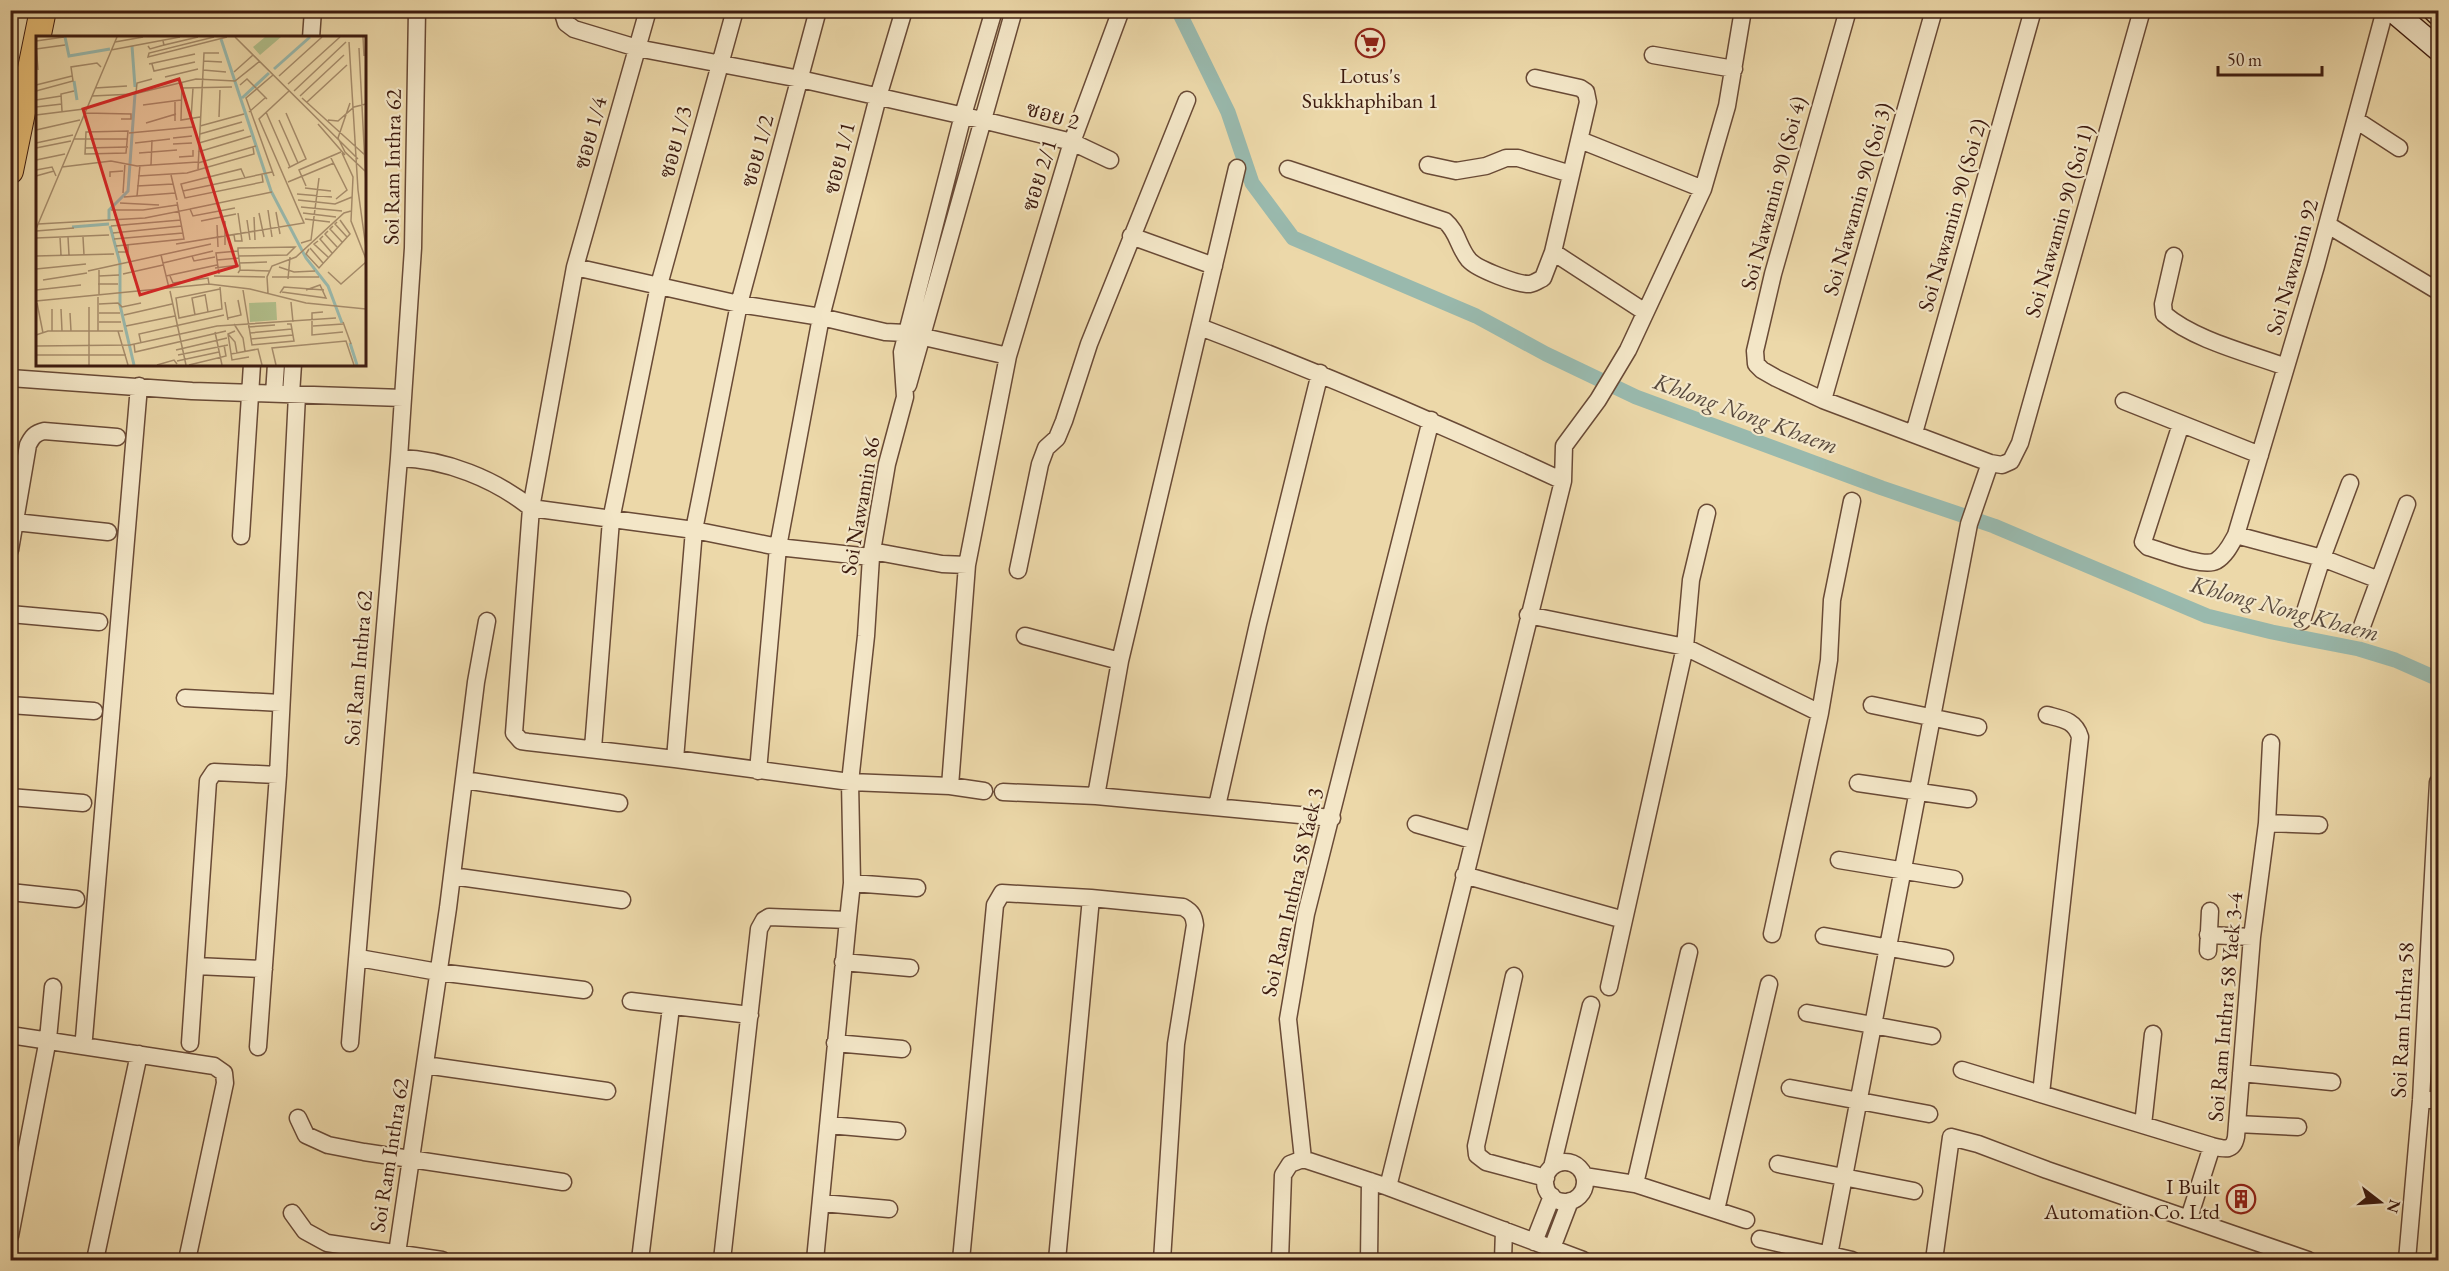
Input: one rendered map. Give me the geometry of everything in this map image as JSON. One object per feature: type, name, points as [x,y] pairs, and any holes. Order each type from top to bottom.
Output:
[{"type":"main road","points":[[38,36],[43,10]]},
{"type":"main road","points":[[2392,10],[2439,49]]},
{"type":"main road","points":[[2434,10],[2439,14]]},
{"type":"main road","points":[[10,171],[36,44]]},
{"type":"street","points":[[311,36],[313,10]]},
{"type":"street","name":"Soi Ram Inthra 62","points":[[350,1043],[399,458],[413,248],[417,10]]},
{"type":"street","name":"ซอย 2","points":[[562,10],[566,23],[574,29],[637,48],[800,79],[963,115],[1072,142],[1110,160]]},
{"type":"street","name":"ซอย 1/4","points":[[648,10],[586,236],[575,267],[531,508],[514,733],[521,741],[593,748],[758,771],[850,782],[950,786],[984,792]]},
{"type":"street","name":"ซอย 1/3","points":[[593,748],[612,520],[659,285],[735,10]]},
{"type":"street","name":"ซอย 1/2","points":[[675,759],[694,531],[739,304],[818,10]]},
{"type":"street","name":"ซอย 1/1","points":[[758,771],[778,547],[821,317],[903,10]]},
{"type":"street","name":"Soi Nawamin 86","points":[[913,335],[963,115],[994,10]]},
{"type":"street","name":"Soi Nawamin 86","points":[[815,1260],[852,883],[850,782],[872,554],[887,464],[905,397],[902,356],[913,335],[982,120],[1014,10]]},
{"type":"street","name":"ซอย 2/1","points":[[950,786],[967,565],[1008,356],[1072,142],[1120,10]]},
{"type":"street","points":[[1388,1187],[1563,481],[1563,446],[1598,400],[1628,350],[1703,189],[1719,140],[1734,69],[1743,10]]},
{"type":"street","name":"Soi Nawamin 90 (Soi 4)","points":[[1823,400],[1762,370],[1756,364],[1755,351],[1773,274],[1848,10]]},
{"type":"street","name":"Soi Nawamin 90 (Soi 3)","points":[[1823,400],[1934,10]]},
{"type":"street","name":"Soi Nawamin 90 (Soi 2)","points":[[1914,433],[2033,10]]},
{"type":"street","name":"Soi Nawamin 90 (Soi 1)","points":[[1990,463],[2002,465],[2011,461],[2019,443],[2142,10]]},
{"type":"street","name":"Soi Nawamin 92","points":[[2181,424],[2143,542],[2148,547],[2204,563],[2216,561],[2227,551],[2236,535],[2328,225],[2385,10]]},
{"type":"street","points":[[1653,55],[1734,69]]},
{"type":"street","points":[[1288,169],[1445,221],[1454,229],[1462,250],[1471,263],[1520,283],[1533,284],[1543,278],[1553,252],[1588,102],[1586,93],[1580,88],[1535,78]]},
{"type":"street","points":[[1018,570],[1040,464],[1046,448],[1057,438],[1064,421],[1089,344],[1187,100]]},
{"type":"street","points":[[2356,120],[2399,148]]},
{"type":"street","points":[[1580,140],[1703,189]]},
{"type":"street","points":[[1428,165],[1456,171],[1486,166],[1506,158],[1518,158],[1571,174]]},
{"type":"street","points":[[1096,795],[1120,661],[1237,168]]},
{"type":"street","points":[[2328,225],[2439,291]]},
{"type":"street","points":[[1131,236],[1214,266]]},
{"type":"street","points":[[1553,252],[1645,312]]},
{"type":"street","points":[[2174,256],[2163,304],[2164,314],[2175,324],[2286,367]]},
{"type":"street","points":[[575,267],[739,304],[821,317],[1008,356]]},
{"type":"street","points":[[1200,327],[1320,373],[1431,420],[1563,481]]},
{"type":"street","points":[[241,536],[252,366]]},
{"type":"street","points":[[274,394],[276,366]]},
{"type":"street","points":[[258,1047],[278,775],[298,394],[293,366]]},
{"type":"street","points":[[1217,806],[1258,624],[1320,373]]},
{"type":"street","points":[[10,378],[250,393],[403,398]]},
{"type":"street","points":[[84,1038],[139,386]]},
{"type":"street","points":[[1823,400],[1990,463],[1971,516],[1829,1255]]},
{"type":"street","points":[[2124,401],[2260,455]]},
{"type":"street","name":"Soi Ram Inthra 58 Yaek 3","points":[[1303,1159],[1287,1019],[1306,914],[1431,420]]},
{"type":"street","points":[[10,550],[28,445],[37,433],[44,431],[117,437]]},
{"type":"street","points":[[399,458],[442,464],[475,475],[518,498],[531,508],[694,531],[778,547],[872,554],[942,564],[967,565]]},
{"type":"street","points":[[2302,621],[2322,558],[2350,483]]},
{"type":"street","points":[[1772,934],[1820,713],[1829,660],[1832,600],[1852,501]]},
{"type":"street","points":[[2361,629],[2407,504]]},
{"type":"street","points":[[1610,987],[1685,646],[1691,580],[1707,513]]},
{"type":"street","points":[[15,522],[108,532]]},
{"type":"street","points":[[2236,535],[2322,558],[2379,579]]},
{"type":"street","points":[[10,614],[99,622]]},
{"type":"street","points":[[1528,615],[1685,646],[1820,713]]},
{"type":"street","name":"Soi Ram Inthra 62","points":[[396,1258],[452,876],[476,682],[487,621]]},
{"type":"street","points":[[1025,636],[1120,661]]},
{"type":"street","points":[[185,698],[281,703]]},
{"type":"street","points":[[10,705],[94,711]]},
{"type":"street","points":[[1872,705],[1978,726]]},
{"type":"street","points":[[2041,1094],[2080,736],[2077,727],[2070,722],[2047,715]]},
{"type":"street","name":"Soi Ram Inthra 58 Yaek 3-4","points":[[1962,1070],[2212,1146],[2227,1150],[2231,1148],[2236,1141],[2252,937],[2267,823],[2271,743]]},
{"type":"street","points":[[190,1043],[208,781],[214,772],[278,775]]},
{"type":"street","points":[[464,780],[619,803]]},
{"type":"street","name":"Soi Ram Inthra 58","points":[[2407,1260],[2421,1100],[2439,782]]},
{"type":"street","points":[[1858,783],[1968,799]]},
{"type":"street","points":[[1003,792],[1096,795],[1332,818]]},
{"type":"street","points":[[10,797],[83,803]]},
{"type":"street","points":[[2267,823],[2319,825]]},
{"type":"street","points":[[1416,824],[1473,840]]},
{"type":"street","points":[[1839,860],[1954,879]]},
{"type":"street","points":[[1464,875],[1624,920]]},
{"type":"street","points":[[452,876],[622,900]]},
{"type":"street","points":[[852,883],[917,888]]},
{"type":"street","points":[[10,892],[76,899]]},
{"type":"street","points":[[961,1260],[996,901],[1002,893],[1091,898],[1183,907],[1194,917],[1195,925],[1176,1044],[1162,1260]]},
{"type":"street","points":[[1057,1260],[1091,898]]},
{"type":"street","points":[[2210,911],[2208,943],[2252,937]]},
{"type":"street","points":[[722,1260],[761,924],[769,917],[848,920]]},
{"type":"street","points":[[1824,936],[1945,958]]},
{"type":"street","points":[[1635,1184],[1689,952]]},
{"type":"street","points":[[358,958],[438,972],[584,990]]},
{"type":"street","points":[[843,962],[910,968]]},
{"type":"street","points":[[196,966],[264,969]]},
{"type":"street","points":[[1514,976],[1476,1146],[1478,1155],[1486,1162],[1549,1172],[1564,1162],[1570,1162],[1581,1170],[1584,1176],[1584,1188],[1581,1194],[1570,1201],[1560,1201],[1548,1191],[1549,1172],[1591,1005]]},
{"type":"street","points":[[1716,1210],[1769,984]]},
{"type":"street","points":[[10,1236],[48,1039],[53,987]]},
{"type":"street","points":[[630,1001],[750,1015]]},
{"type":"street","points":[[640,1260],[671,1006]]},
{"type":"street","points":[[1807,1013],[1932,1036]]},
{"type":"street","points":[[2143,1125],[2152,1034]]},
{"type":"street","points":[[10,1035],[214,1066],[224,1073],[188,1260]]},
{"type":"street","points":[[836,1043],[902,1049]]},
{"type":"street","points":[[95,1260],[139,1054]]},
{"type":"street","points":[[425,1065],[607,1090]]},
{"type":"street","points":[[2241,1073],[2332,1083]]},
{"type":"street","points":[[1790,1088],[1929,1114]]},
{"type":"street","points":[[2421,1100],[2439,1100]]},
{"type":"street","points":[[298,1118],[306,1135],[328,1145],[563,1182]]},
{"type":"street","points":[[2237,1124],[2298,1127]]},
{"type":"street","points":[[829,1125],[897,1131]]},
{"type":"street","points":[[1934,1260],[1951,1137],[1978,1144],[2308,1260]]},
{"type":"street","points":[[2189,1218],[2212,1146]]},
{"type":"street","points":[[1280,1260],[1284,1175],[1290,1164],[1303,1159],[1388,1187],[1583,1260]]},
{"type":"street","points":[[1778,1164],[1914,1191]]},
{"type":"street","points":[[1584,1176],[1635,1184],[1746,1220]]},
{"type":"street","points":[[1368,1260],[1370,1181]]},
{"type":"street","points":[[1534,1242],[1552,1196]]},
{"type":"street","points":[[1552,1248],[1570,1201]]},
{"type":"street","points":[[822,1203],[889,1209]]},
{"type":"street","points":[[292,1213],[305,1231],[327,1243],[396,1258],[442,1260]]},
{"type":"street","points":[[1503,1260],[1504,1230]]},
{"type":"street","points":[[1760,1239],[1852,1260]]},
{"type":"waterway","name":"Khlong Nong Khaem","points":[[1178,10],[1228,112],[1252,183],[1293,238],[1476,316],[1546,354],[1636,397],[1882,488],[1994,526],[2207,616],[2272,632],[2359,649],[2395,660],[2438,679]]},
{"type":"place","name":"Lotus's Sukkhaphiban 1","points":[[1370,43]]},
{"type":"place","name":"I Built Automation Co. Ltd","points":[[2241,1199]]}]
